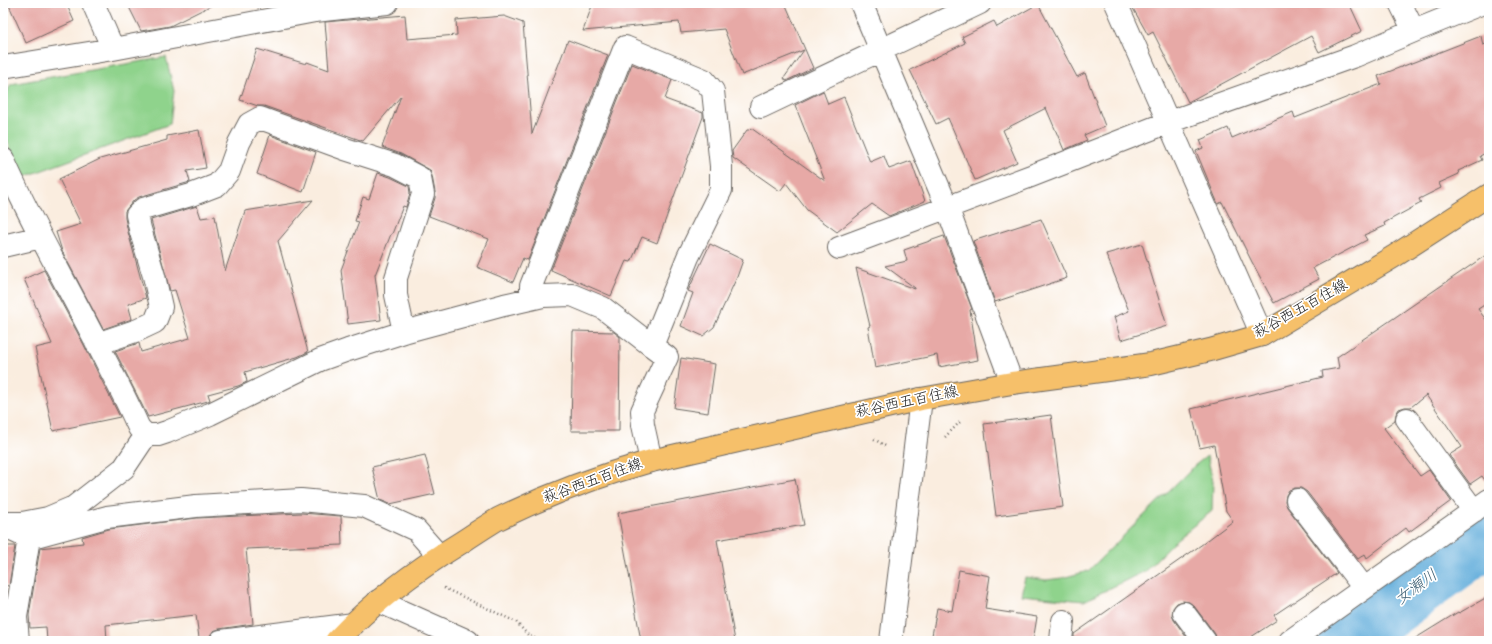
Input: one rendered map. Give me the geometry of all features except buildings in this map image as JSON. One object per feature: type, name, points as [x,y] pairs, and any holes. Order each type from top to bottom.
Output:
[{"type":"main road","name":"萩谷西五百住線","points":[[336,641],[378,601],[440,556],[497,520],[555,495],[622,469],[921,399],[1012,383],[1151,364],[1210,350],[1262,335],[1393,257],[1489,195]]},
{"type":"street","points":[[93,3],[113,49]]},
{"type":"street","points":[[3,67],[113,49],[316,11],[387,3]]},
{"type":"street","points":[[861,3],[947,207],[1012,383]]},
{"type":"street","points":[[761,107],[980,3]]},
{"type":"street","points":[[1116,3],[1262,335]]},
{"type":"street","points":[[1400,3],[1414,31]]},
{"type":"street","points":[[839,248],[1031,176],[1168,122],[1355,56],[1483,3]]},
{"type":"street","points":[[531,298],[531,286],[625,47],[704,80],[713,91],[721,166],[720,190],[688,257],[652,346]]},
{"type":"street","points":[[97,344],[138,330],[155,322],[161,307],[137,215],[143,209],[217,185],[228,171],[239,143],[250,124],[260,118],[345,149],[395,165],[420,178],[423,194],[396,278],[396,295],[404,332]]},
{"type":"street","points":[[3,159],[41,237],[139,428],[146,435],[158,435],[210,414],[320,360],[404,332],[531,298],[572,295],[603,308],[667,357],[642,411],[643,425],[651,461]]},
{"type":"street","points":[[3,246],[41,237]]},
{"type":"street","points":[[891,641],[921,399]]},
{"type":"street","points":[[1290,641],[1481,506],[1407,420]]},
{"type":"street","points":[[3,525],[48,518],[74,508],[124,468],[146,435]]},
{"type":"street","points":[[3,525],[29,538],[107,517],[196,506],[300,500],[364,506],[416,530],[440,556]]},
{"type":"street","points":[[1297,500],[1364,588]]},
{"type":"street","points":[[18,641],[16,617],[29,538]]},
{"type":"street","points":[[378,601],[468,641]]},
{"type":"street","points":[[1184,613],[1205,641]]},
{"type":"street","points":[[221,641],[354,624]]},
{"type":"path","points":[[874,438],[892,450]]},
{"type":"path","points":[[414,574],[516,622],[528,635],[541,641]]},
{"type":"green space","points":[[166,57],[174,91],[170,124],[21,178],[3,128],[3,100],[11,84]]},
{"type":"green space","points":[[1207,456],[1213,481],[1212,511],[1178,538],[1145,571],[1084,601],[1021,595],[1025,577],[1046,580],[1062,578],[1088,571],[1194,466]]},
{"type":"waterway","name":"女瀬川","points":[[1345,641],[1489,536]]}]
